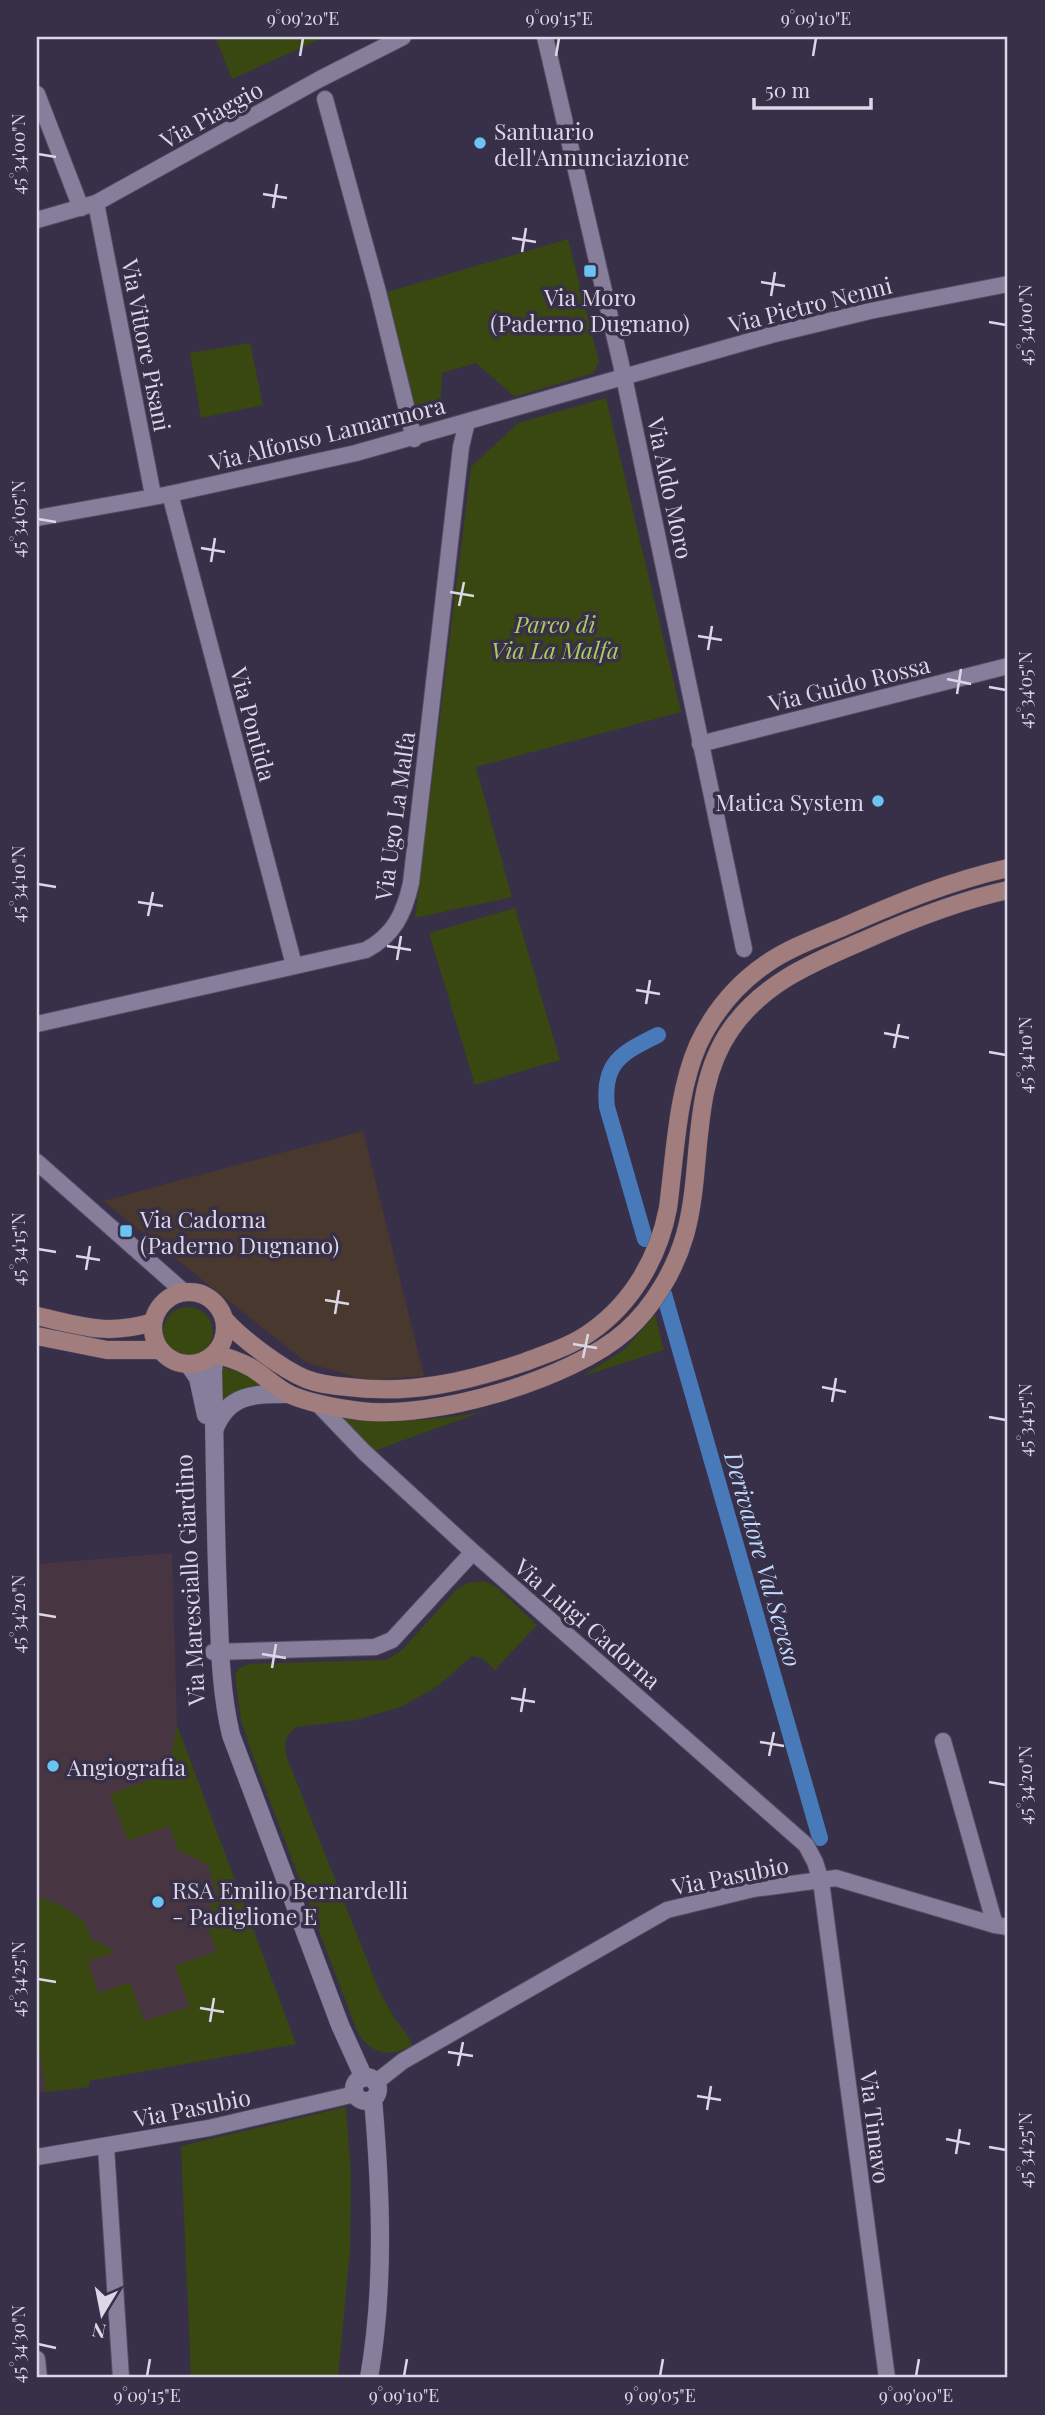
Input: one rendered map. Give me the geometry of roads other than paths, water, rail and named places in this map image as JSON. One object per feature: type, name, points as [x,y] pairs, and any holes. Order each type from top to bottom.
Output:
[{"type":"main road","points":[[225,1320],[223,1342],[215,1354],[200,1363],[189,1365],[170,1359],[160,1350],[153,1337],[153,1322],[157,1309],[166,1300],[184,1292],[199,1293],[218,1306],[225,1320],[236,1332],[306,1379],[363,1389],[394,1391],[455,1383],[569,1345],[592,1331],[629,1297],[656,1251],[664,1229],[689,1070],[704,1035],[723,1004],[766,964],[792,949],[932,889],[1008,868]]},
{"type":"main road","points":[[215,1354],[250,1367],[289,1394],[317,1403],[384,1412],[459,1404],[544,1377],[605,1347],[626,1331],[645,1311],[676,1259],[690,1211],[710,1076],[718,1052],[744,1013],[779,981],[802,968],[938,909],[1008,890]]},
{"type":"main road","points":[[37,1316],[108,1331],[153,1322]]},
{"type":"main road","points":[[37,1336],[107,1350],[160,1350]]},
{"type":"street","name":"Via Piaggio","points":[[37,220],[89,206],[320,79],[403,37]]},
{"type":"street","name":"Via Aldo Moro","points":[[545,37],[624,377],[744,949]]},
{"type":"street","name":"Via Vittore Pisani","points":[[37,94],[89,206],[153,495]]},
{"type":"street","points":[[326,99],[379,292],[414,439]]},
{"type":"street","name":"Via Pietro Nenni","points":[[624,377],[771,335],[870,311],[1008,284]]},
{"type":"street","name":"Via Alfonso Lamarmora","points":[[37,519],[153,495],[170,494],[414,439],[624,377]]},
{"type":"street","name":"Via Ugo La Malfa","points":[[37,1024],[366,950],[390,933],[406,906],[413,869],[461,447],[467,422]]},
{"type":"street","name":"Via Pontida","points":[[170,494],[294,965]]},
{"type":"street","name":"Via Guido Rossa","points":[[700,744],[1008,666]]},
{"type":"street","points":[[37,1161],[184,1292]]},
{"type":"street","name":"Via Maresciallo Giardino","points":[[215,1354],[216,1652]]},
{"type":"street","name":"Via Maresciallo Giardino","points":[[189,1365],[198,1378],[205,1413],[216,1652],[231,1735],[365,2089]]},
{"type":"street","name":"Via Maresciallo Giardino","points":[[215,1428],[224,1411],[245,1397],[289,1394]]},
{"type":"street","name":"Via Luigi Cadorna","points":[[317,1403],[364,1452],[473,1552],[806,1845],[821,1881]]},
{"type":"street","points":[[216,1652],[383,1645],[392,1640],[473,1552]]},
{"type":"street","points":[[943,1741],[1002,1926]]},
{"type":"street","name":"Via Pasubio","points":[[37,2157],[209,2129],[365,2089],[404,2061],[667,1910],[753,1889],[836,1878],[1002,1926]]},
{"type":"street","name":"Via Timavo","points":[[821,1881],[887,2378]]},
{"type":"street","points":[[360,2378],[367,2318],[372,2223],[365,2089]]},
{"type":"street","points":[[365,2089],[380,2178],[376,2319],[369,2378]]},
{"type":"street","points":[[106,2147],[121,2378]]},
{"type":"street","points":[[37,2359],[39,2378]]},
{"type":"waterway","name":"Derivatore Val Seveso","points":[[645,1239],[607,1107],[606,1092],[611,1070],[617,1061],[624,1054],[658,1035]]},
{"type":"waterway","name":"Derivatore Val Seveso","points":[[664,1294],[820,1838]]},
{"type":"place","name":"Santuario dell'Annunciazione","points":[[480,143]]},
{"type":"place","name":"Via Moro (Paderno Dugnano)","points":[[590,271]]},
{"type":"place","name":"Matica System","points":[[878,801]]},
{"type":"place","name":"Via Cadorna (Paderno Dugnano)","points":[[126,1231]]},
{"type":"place","name":"Angiografia","points":[[53,1766]]},
{"type":"place","name":"RSA Emilio Bernardelli - Padiglione E","points":[[158,1902]]},
{"type":"park label","name":"Parco di Via La Malfa","points":[[555,636]]}]
